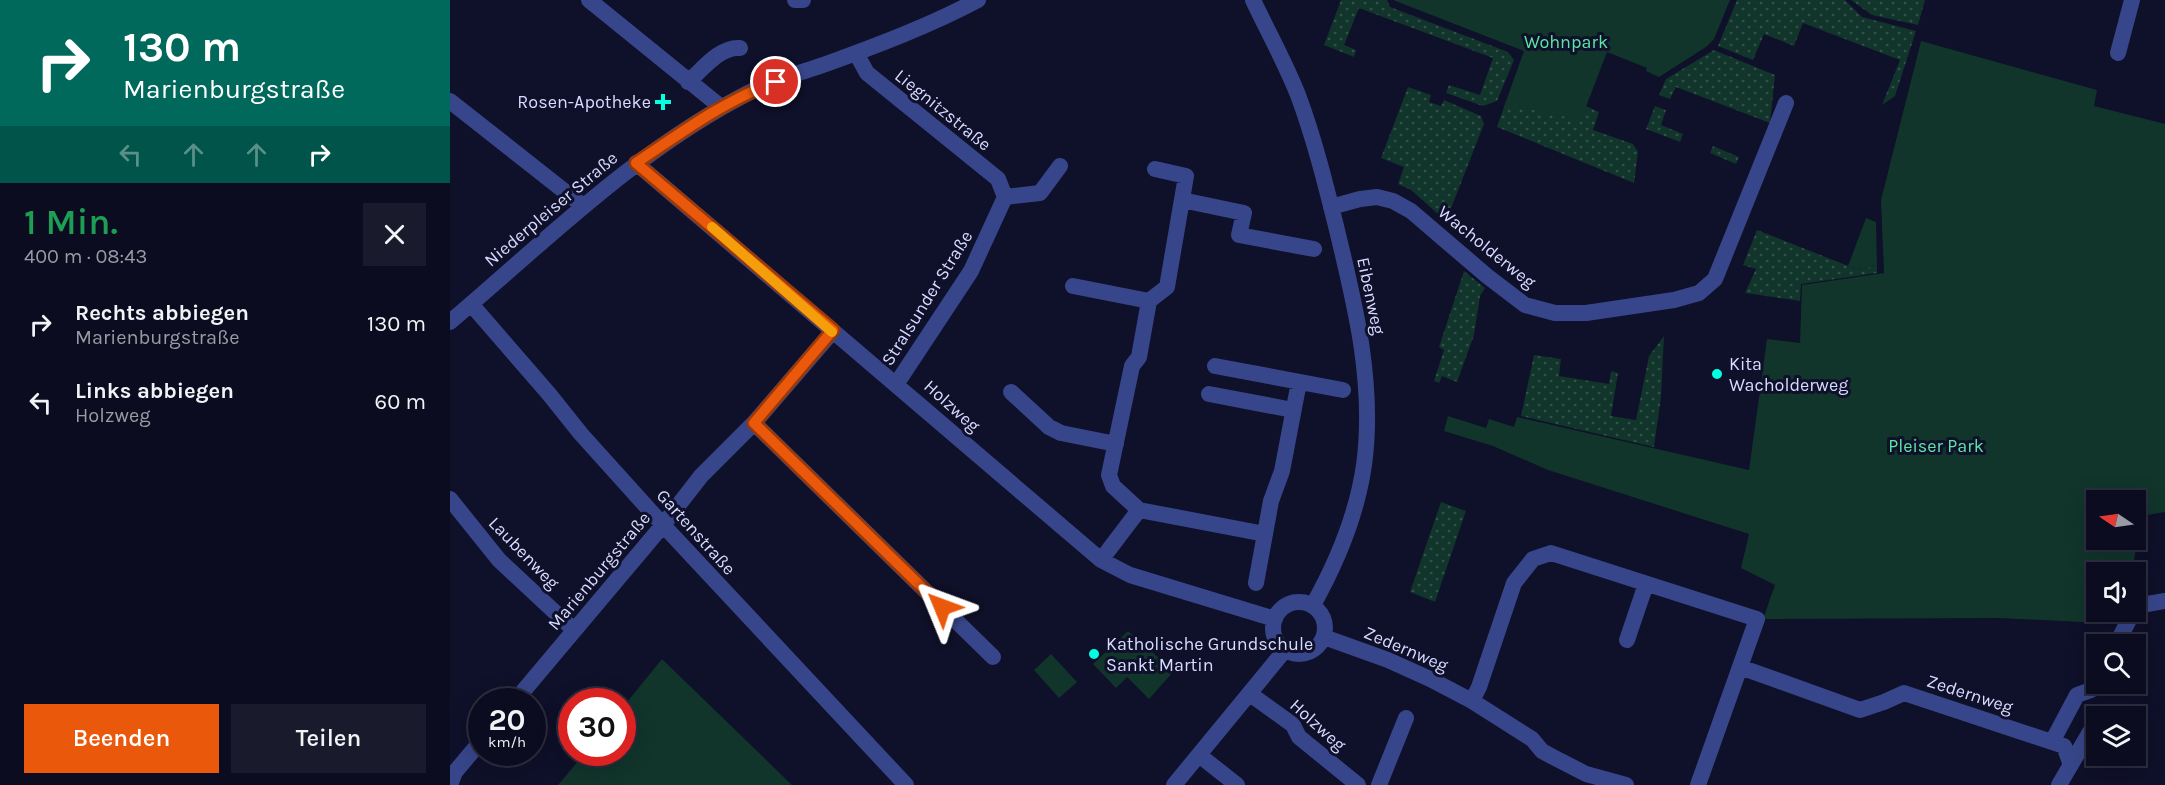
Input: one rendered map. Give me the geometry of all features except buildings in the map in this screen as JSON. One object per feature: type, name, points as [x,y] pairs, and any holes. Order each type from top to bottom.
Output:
[{"type":"street","points":[[589,0],[721,107]]},
{"type":"street","name":"Niederpleiser Straße","points":[[450,322],[582,205],[636,163],[721,107],[756,89],[944,18],[978,0]]},
{"type":"street","name":"Eibenweg","points":[[1253,0],[1298,97],[1322,169],[1366,368],[1367,429],[1364,466],[1354,509],[1340,551],[1313,605]]},
{"type":"street","points":[[2118,53],[2132,0]]},
{"type":"street","points":[[688,82],[719,54],[735,47],[740,48]]},
{"type":"street","name":"Liegnitzstraße","points":[[856,53],[867,73],[998,178],[1005,197]]},
{"type":"street","points":[[450,101],[582,205]]},
{"type":"street","name":"Wacholderweg","points":[[1331,207],[1377,197],[1393,201],[1411,211],[1487,276],[1526,305],[1555,313],[1586,313],[1674,300],[1699,293],[1715,279],[1786,103]]},
{"type":"street","name":"Holzweg","points":[[636,163],[1101,560],[1130,575],[1275,619]]},
{"type":"street","points":[[1005,197],[1040,193],[1060,166]]},
{"type":"street","points":[[1155,169],[1186,176],[1167,287],[1149,301],[1138,357],[1132,366],[1109,474],[1110,481],[1138,510],[1265,534]]},
{"type":"street","name":"Stralsunder Straße","points":[[897,384],[971,271],[1005,197]]},
{"type":"street","points":[[1182,200],[1244,213],[1239,235],[1314,249]]},
{"type":"street","points":[[1073,286],[1149,301]]},
{"type":"street","name":"Gartenstraße","points":[[471,304],[581,434],[900,783]]},
{"type":"street","name":"Marienburgstraße","points":[[526,688],[663,525],[701,476],[754,423],[833,330]]},
{"type":"street","points":[[1215,366],[1343,390]]},
{"type":"street","points":[[1256,583],[1271,501],[1281,471],[1299,382]]},
{"type":"street","points":[[1011,392],[1049,427],[1061,434],[1116,444]]},
{"type":"street","points":[[1209,394],[1293,410]]},
{"type":"street","points":[[754,423],[993,657]]},
{"type":"street","name":"Laubenweg","points":[[450,499],[499,560],[574,630]]},
{"type":"street","points":[[1101,560],[1138,510]]},
{"type":"street","points":[[1472,701],[1479,687],[1514,583],[1533,559],[1551,553],[1757,619],[1698,785]]},
{"type":"street","points":[[1627,640],[1647,584]]},
{"type":"street","points":[[2146,604],[2165,601]]},
{"type":"street","points":[[1290,603],[1313,605],[1324,619],[1324,637],[1310,652],[1302,654],[1285,650],[1274,635],[1275,619],[1290,603]]},
{"type":"street","name":"Zedernweg","points":[[1324,637],[1388,660],[1472,701],[1532,739],[1542,751],[1553,758],[1586,774],[1626,785]]},
{"type":"street","points":[[1174,785],[1285,650]]},
{"type":"street","name":"Zedernweg","points":[[1740,667],[1860,710],[1904,693],[2052,742]]},
{"type":"street","points":[[2071,765],[2064,746],[2052,742],[2077,695],[2086,690]]},
{"type":"street","name":"Holzweg","points":[[1250,694],[1293,725],[1299,737],[1358,785]]},
{"type":"street","points":[[1379,785],[1406,718]]},
{"type":"street","points":[[2059,785],[2086,739]]},
{"type":"street","points":[[1199,755],[1237,785]]},
{"type":"street","points":[[450,785],[455,771],[468,756]]},
{"type":"green space","points":[[1341,0],[1387,0],[1390,7],[1508,52],[1514,60],[1497,101],[1483,106],[1446,93],[1449,85],[1480,95],[1493,58],[1359,8],[1344,45],[1356,50],[1354,57],[1324,45]]},
{"type":"green space","name":"Wohnpark","points":[[1393,0],[1730,0],[1714,39],[1706,47],[1659,77],[1646,71],[1647,68],[1607,52],[1581,120],[1505,104],[1524,51]]},
{"type":"green space","points":[[1737,0],[1845,0],[1862,17],[1916,31],[1895,96],[1882,105],[1900,60],[1803,23],[1794,46],[1764,34],[1753,60],[1718,46]]},
{"type":"green space","points":[[1851,0],[1925,0],[1918,25],[1872,15]]},
{"type":"green space","name":"Pleiser Park","points":[[1921,41],[2097,90],[2094,106],[2165,124],[2165,512],[2146,515],[2146,490],[2086,490],[2086,550],[2136,550],[2134,562],[2086,562],[2086,622],[2122,622],[2121,624],[1999,618],[1763,619],[1775,585],[1741,568],[1749,534],[1548,470],[1493,446],[1444,431],[1448,416],[1486,428],[1489,419],[1514,427],[1517,417],[1749,470],[1767,339],[1800,343],[1802,285],[1884,273],[1881,200]]},
{"type":"green space","points":[[1714,50],[1775,75],[1770,123],[1676,87],[1670,99],[1659,95],[1666,79]]},
{"type":"green space","points":[[1537,69],[1586,106],[1599,112],[1593,130],[1633,144],[1638,152],[1634,183],[1497,127],[1505,104]]},
{"type":"green space","points":[[1408,87],[1431,95],[1429,102],[1441,106],[1444,100],[1481,116],[1484,124],[1446,221],[1411,190],[1398,184],[1404,167],[1381,158]]},
{"type":"green space","points":[[1655,106],[1666,110],[1661,125],[1683,134],[1680,142],[1646,129]]},
{"type":"green space","points":[[1713,146],[1739,157],[1736,164],[1710,153]]},
{"type":"green space","points":[[1866,218],[1876,222],[1877,266],[1856,269],[1848,266]]},
{"type":"green space","points":[[1757,230],[1856,269],[1877,266],[1877,273],[1801,284],[1800,301],[1745,293],[1756,269],[1743,265]]},
{"type":"green space","points":[[1464,271],[1485,288],[1480,296],[1474,335],[1457,382],[1442,376],[1439,383],[1434,381],[1444,350],[1439,347]]},
{"type":"green space","points":[[1664,336],[1661,397],[1654,447],[1521,416],[1534,355],[1561,359],[1559,376],[1609,384],[1611,371],[1618,373],[1611,416],[1636,420],[1649,356]]},
{"type":"green space","points":[[1441,502],[1466,511],[1435,602],[1410,592]]},
{"type":"green space","points":[[1128,631],[1174,671],[1149,699],[1127,677],[1116,688],[1093,664]]},
{"type":"green space","points":[[1051,654],[1077,682],[1059,698],[1034,670]]},
{"type":"green space","points":[[662,659],[792,785],[558,785],[574,766],[636,766],[636,691]]},
{"type":"slow traffic","points":[[712,227],[833,330],[832,332]]},
{"type":"place","name":"Rosen-Apotheke","points":[[663,102]]},
{"type":"place","name":"Kita Wacholderweg","points":[[1717,374]]},
{"type":"place","name":"Katholische Grundschule Sankt Martin","points":[[1094,654]]},
{"type":"route","points":[[776,82],[756,89],[721,107],[636,163],[833,330],[754,423],[942,607]]}]
